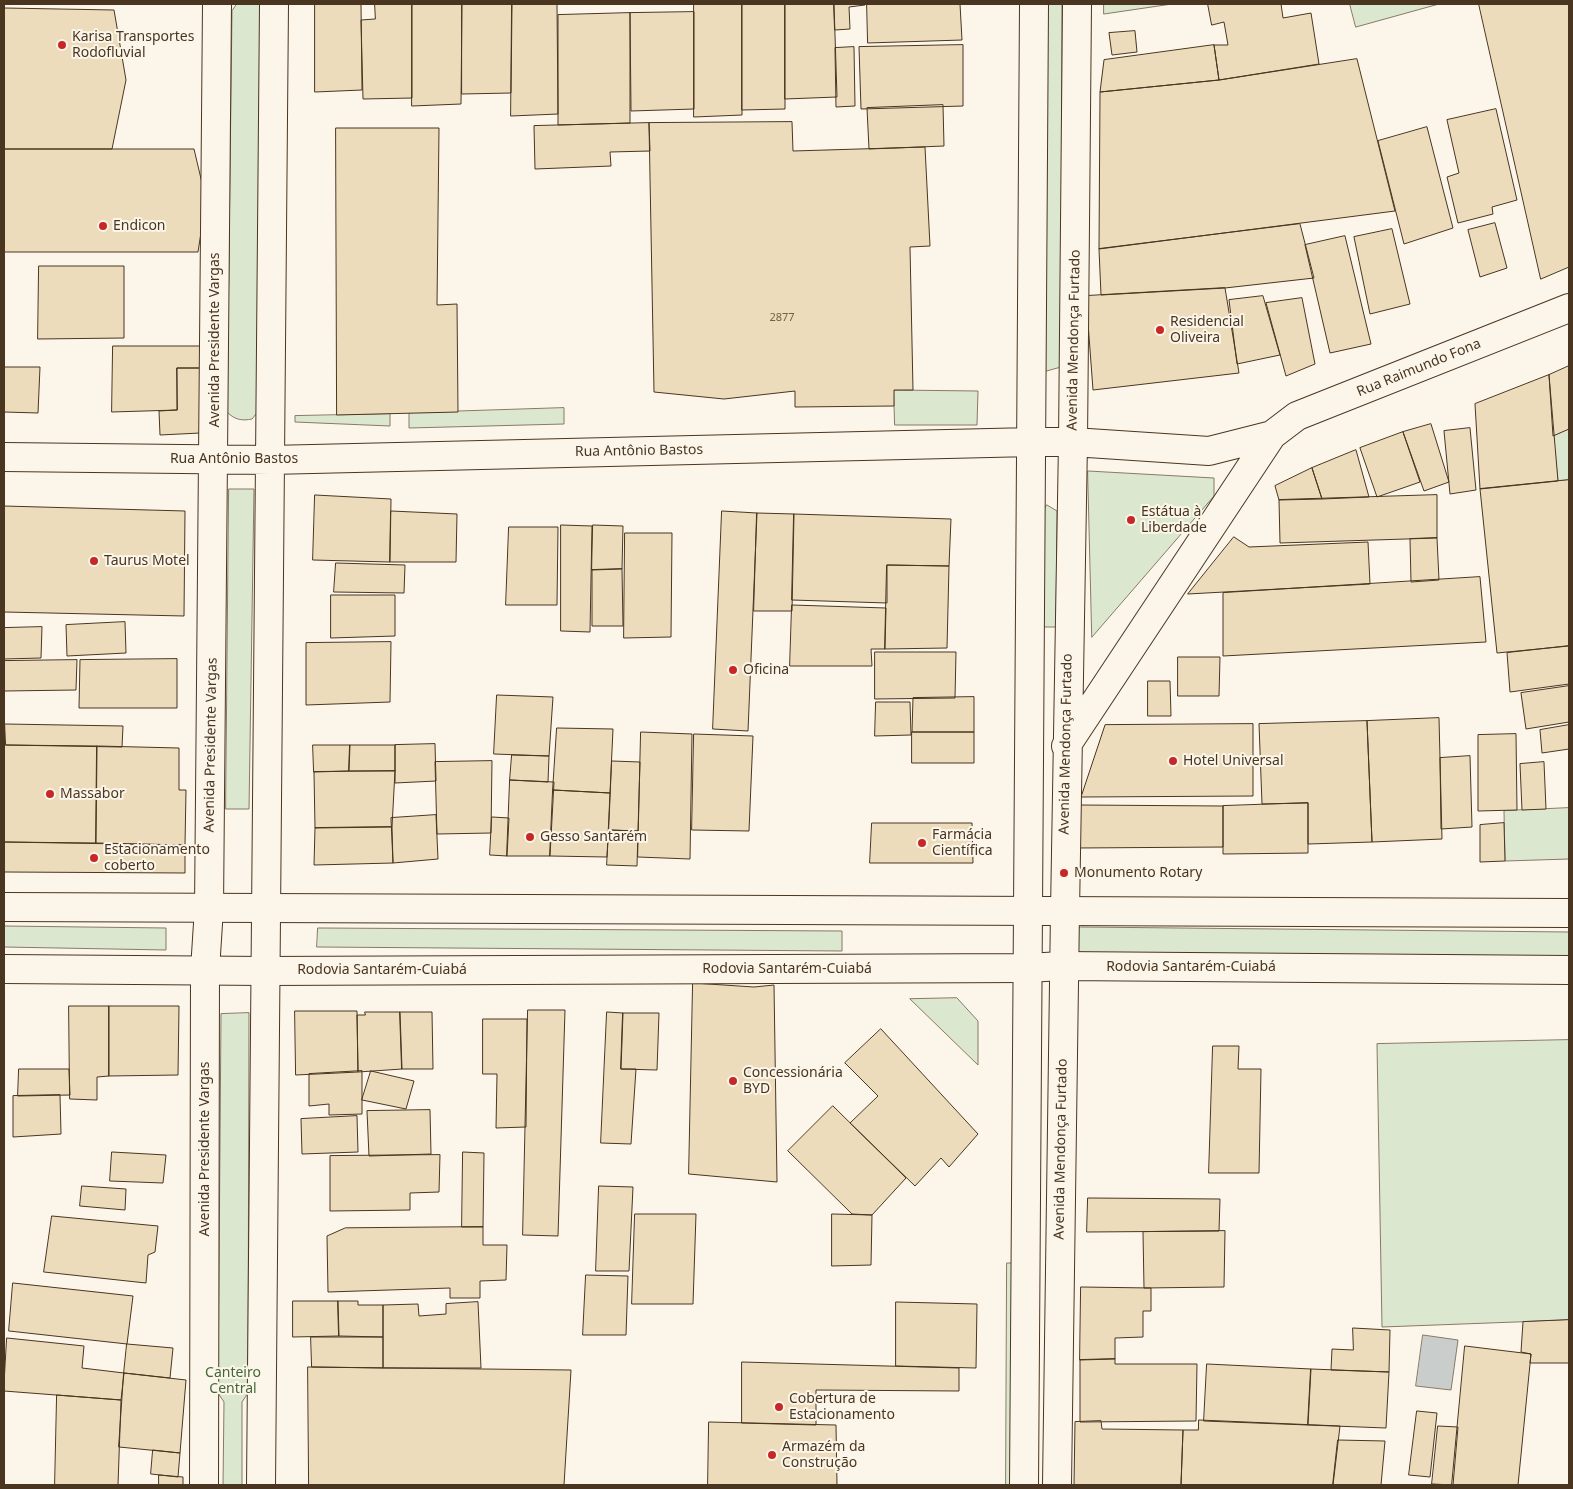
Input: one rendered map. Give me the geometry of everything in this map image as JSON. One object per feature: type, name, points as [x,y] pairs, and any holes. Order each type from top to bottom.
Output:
[{"type":"main road","name":"Avenida Presidente Vargas","points":[[204,1485],[205,970],[209,908],[217,4]]},
{"type":"main road","points":[[261,1485],[274,4]]},
{"type":"main road","points":[[1024,1485],[1028,668],[1032,442],[1034,4]]},
{"type":"main road","name":"Avenida Mendonça Furtado","points":[[1057,1485],[1062,966],[1065,911],[1067,668],[1073,442],[1077,4]]},
{"type":"main road","name":"Rua Raimundo Fona","points":[[1272,435],[1297,416],[1569,308]]},
{"type":"main road","name":"Rua Antônio Bastos","points":[[4,457],[270,460],[1032,442],[1073,442],[1209,451],[1272,435]]},
{"type":"main road","points":[[1066,746],[1272,435]]},
{"type":"main road","points":[[1028,668],[1067,668]]},
{"type":"main road","points":[[4,907],[1569,913]]},
{"type":"main road","name":"Rodovia Santarém-Cuiabá","points":[[4,969],[265,971],[1027,968],[1062,966],[1569,970]]},
{"type":"green space","points":[[237,4],[259,4],[263,9],[260,409],[252,419],[245,420],[236,418],[227,412],[232,11]]},
{"type":"green space","points":[[1047,4],[1062,4],[1061,367],[1043,372]]},
{"type":"green space","points":[[1104,4],[1172,4],[1104,14]]},
{"type":"green space","points":[[1350,4],[1439,4],[1356,27]]},
{"type":"green space","points":[[894,390],[978,391],[977,425],[895,425]]},
{"type":"green space","points":[[564,408],[564,424],[409,428],[409,413]]},
{"type":"green space","points":[[390,414],[390,426],[295,422],[295,416]]},
{"type":"green space","points":[[1569,429],[1569,480],[1558,481],[1553,436]]},
{"type":"green space","points":[[1088,471],[1214,478],[1214,496],[1092,637]]},
{"type":"green space","points":[[229,489],[254,489],[249,809],[226,809]]},
{"type":"green space","points":[[1047,505],[1057,511],[1056,627],[1039,627],[1040,516]]},
{"type":"green space","points":[[1569,808],[1569,859],[1505,861],[1504,811]]},
{"type":"green space","points":[[4,926],[166,928],[166,950],[4,947]]},
{"type":"green space","points":[[1081,927],[1569,932],[1569,956],[1079,953],[1072,949],[1074,931]]},
{"type":"green space","points":[[318,928],[842,931],[842,951],[317,947]]},
{"type":"green space","points":[[957,998],[978,1021],[978,1065],[910,999]]},
{"type":"green space","name":"Canteiro Central","points":[[249,1013],[248,1393],[242,1402],[242,1485],[223,1485],[224,1402],[218,1393],[221,1014]]},
{"type":"green space","points":[[1569,1040],[1569,1320],[1382,1327],[1377,1044]]},
{"type":"green space","points":[[1007,1263],[1020,1263],[1018,1485],[1006,1485]]},
{"type":"shaded area","points":[[1423,1335],[1458,1340],[1451,1390],[1416,1386]]},
{"type":"building","points":[[315,4],[361,4],[362,90],[315,92]]},
{"type":"building","points":[[375,4],[412,4],[412,98],[363,99],[361,20],[375,19]]},
{"type":"building","points":[[412,4],[462,4],[461,104],[412,106]]},
{"type":"building","points":[[462,4],[512,4],[511,93],[462,94]]},
{"type":"building","points":[[512,4],[557,4],[558,114],[511,116]]},
{"type":"building","points":[[694,4],[742,4],[742,115],[694,117]]},
{"type":"building","points":[[742,4],[785,4],[785,109],[742,110]]},
{"type":"building","points":[[785,4],[834,4],[837,97],[785,99]]},
{"type":"building","points":[[834,4],[865,5],[849,7],[850,29],[835,30]]},
{"type":"building","points":[[867,4],[960,4],[962,40],[868,43]]},
{"type":"building","points":[[1208,4],[1281,4],[1283,18],[1311,13],[1319,64],[1219,80],[1214,45],[1228,45],[1224,22],[1212,25]]},
{"type":"building","points":[[1479,4],[1569,4],[1569,267],[1541,279]]},
{"type":"building","name":"Karisa Transportes Rodofluvial","points":[[4,8],[114,10],[126,80],[112,149],[4,149]]},
{"type":"building","points":[[694,12],[694,109],[631,111],[630,13]]},
{"type":"building","points":[[630,13],[630,123],[558,125],[558,15]]},
{"type":"building","points":[[1135,31],[1137,52],[1112,55],[1109,33]]},
{"type":"building","points":[[963,45],[963,106],[861,109],[859,47]]},
{"type":"building","points":[[1214,45],[1219,80],[1100,92],[1104,60]]},
{"type":"building","points":[[854,47],[855,106],[836,107],[835,48]]},
{"type":"building","points":[[1357,59],[1395,211],[1099,249],[1100,92],[1219,80]]},
{"type":"building","points":[[943,105],[944,146],[869,149],[867,108]]},
{"type":"building","points":[[1496,109],[1517,200],[1492,207],[1493,214],[1458,223],[1447,177],[1459,173],[1447,120]]},
{"type":"building","points":[[792,122],[793,151],[925,147],[930,246],[910,247],[913,390],[894,390],[894,406],[795,407],[795,391],[724,399],[654,392],[649,123]]},
{"type":"building","points":[[649,123],[650,151],[610,152],[611,166],[535,169],[534,126]]},
{"type":"building","points":[[1427,127],[1453,228],[1404,244],[1378,141]]},
{"type":"building","points":[[336,128],[439,128],[437,305],[457,304],[458,412],[337,415]]},
{"type":"building","name":"Endicon","points":[[4,149],[194,149],[206,200],[198,252],[4,252]]},
{"type":"building","points":[[1495,223],[1507,268],[1480,277],[1468,230]]},
{"type":"building","points":[[1300,224],[1314,278],[1225,288],[1101,295],[1099,249]]},
{"type":"building","points":[[1392,229],[1410,304],[1370,314],[1354,237]]},
{"type":"building","points":[[1345,236],[1371,344],[1330,353],[1305,245]]},
{"type":"building","points":[[39,266],[124,266],[124,338],[38,339]]},
{"type":"building","name":"Residencial Oliveira","points":[[1225,288],[1239,373],[1093,390],[1086,296]]},
{"type":"building","points":[[1263,296],[1280,355],[1237,364],[1229,300]]},
{"type":"building","points":[[1302,298],[1315,364],[1286,376],[1266,303]]},
{"type":"building","points":[[113,346],[200,346],[200,368],[177,368],[177,410],[112,412]]},
{"type":"building","points":[[1569,366],[1569,429],[1553,436],[1549,375]]},
{"type":"building","points":[[4,367],[40,367],[38,413],[4,412]]},
{"type":"building","points":[[177,368],[200,368],[200,433],[160,435],[159,411],[177,410]]},
{"type":"building","points":[[1549,375],[1558,481],[1480,489],[1475,404]]},
{"type":"building","points":[[1431,424],[1449,482],[1424,491],[1403,432]]},
{"type":"building","points":[[1470,428],[1476,490],[1450,494],[1444,431]]},
{"type":"building","points":[[1403,432],[1420,482],[1377,497],[1360,448]]},
{"type":"building","points":[[1356,450],[1369,497],[1322,499],[1312,468]]},
{"type":"building","points":[[1312,468],[1322,499],[1279,500],[1275,486]]},
{"type":"building","points":[[1569,480],[1569,646],[1497,653],[1480,489]]},
{"type":"building","points":[[315,495],[391,499],[390,562],[313,560]]},
{"type":"building","points":[[1437,495],[1437,538],[1280,543],[1279,500]]},
{"type":"building","name":"Taurus Motel","points":[[4,506],[185,511],[184,616],[4,612]]},
{"type":"building","points":[[391,511],[457,514],[456,562],[390,562]]},
{"type":"building","name":"Oficina","points":[[722,511],[757,513],[748,731],[713,729]]},
{"type":"building","points":[[757,513],[794,514],[792,611],[754,611]]},
{"type":"building","points":[[794,514],[951,519],[949,566],[887,565],[887,603],[792,600]]},
{"type":"building","points":[[561,525],[592,526],[590,632],[561,631]]},
{"type":"building","points":[[593,525],[623,526],[622,569],[592,570]]},
{"type":"building","points":[[509,527],[558,527],[557,605],[506,605]]},
{"type":"building","points":[[625,533],[672,533],[671,637],[624,638]]},
{"type":"building","points":[[1234,537],[1249,547],[1368,542],[1370,584],[1188,594]]},
{"type":"building","points":[[1437,538],[1439,580],[1411,582],[1410,539]]},
{"type":"building","points":[[336,563],[405,565],[404,593],[334,592]]},
{"type":"building","points":[[887,565],[949,566],[947,648],[885,649]]},
{"type":"building","points":[[622,569],[623,626],[592,626],[592,570]]},
{"type":"building","points":[[1480,577],[1486,642],[1223,656],[1223,593]]},
{"type":"building","points":[[331,595],[395,595],[395,636],[331,638]]},
{"type":"building","points":[[792,605],[886,608],[885,649],[871,649],[872,666],[790,666]]},
{"type":"building","points":[[125,622],[126,653],[67,656],[66,625]]},
{"type":"building","points":[[42,627],[41,658],[4,659],[4,628]]},
{"type":"building","points":[[391,642],[390,702],[306,705],[306,643]]},
{"type":"building","points":[[1569,646],[1569,684],[1510,692],[1507,653]]},
{"type":"building","points":[[875,652],[956,652],[955,698],[875,699]]},
{"type":"building","points":[[1178,657],[1220,657],[1219,696],[1178,696]]},
{"type":"building","points":[[177,659],[177,708],[79,708],[80,660]]},
{"type":"building","points":[[77,660],[76,690],[4,691],[4,661]]},
{"type":"building","points":[[1148,681],[1170,681],[1171,716],[1148,716]]},
{"type":"building","points":[[1569,686],[1569,722],[1526,729],[1521,693]]},
{"type":"building","points":[[497,695],[553,697],[549,756],[494,754]]},
{"type":"building","points":[[974,697],[974,732],[912,732],[913,698]]},
{"type":"building","points":[[876,702],[910,702],[911,735],[875,736]]},
{"type":"building","points":[[1439,718],[1442,839],[1372,842],[1367,721]]},
{"type":"building","points":[[1367,721],[1372,842],[1308,844],[1308,803],[1262,804],[1259,724]]},
{"type":"building","points":[[5,724],[123,726],[122,747],[6,745]]},
{"type":"building","name":"Hotel Universal","points":[[1253,724],[1253,796],[1081,797],[1105,725]]},
{"type":"building","points":[[1569,725],[1569,749],[1542,753],[1540,730]]},
{"type":"building","points":[[557,728],[613,729],[610,793],[553,790]]},
{"type":"building","points":[[641,732],[692,734],[690,859],[638,857]]},
{"type":"building","points":[[912,732],[974,732],[974,763],[912,763]]},
{"type":"building","points":[[694,734],[753,736],[749,831],[692,830]]},
{"type":"building","points":[[1516,734],[1517,810],[1478,811],[1478,735]]},
{"type":"building","points":[[435,744],[436,781],[395,783],[395,745]]},
{"type":"building","name":"Massabor","points":[[4,745],[97,746],[96,843],[4,842]]},
{"type":"building","points":[[313,745],[350,745],[349,771],[314,772]]},
{"type":"building","points":[[350,745],[395,745],[395,771],[349,771]]},
{"type":"building","name":"Massabor","points":[[97,746],[179,748],[179,790],[186,790],[185,845],[96,843]]},
{"type":"building","points":[[512,755],[549,756],[548,782],[510,780]]},
{"type":"building","points":[[1470,756],[1472,827],[1441,829],[1440,758]]},
{"type":"building","points":[[492,761],[491,833],[437,834],[435,762]]},
{"type":"building","points":[[612,761],[640,762],[638,831],[609,830]]},
{"type":"building","points":[[1544,762],[1546,809],[1522,810],[1520,764]]},
{"type":"building","points":[[395,771],[392,827],[315,828],[314,772]]},
{"type":"building","name":"Gesso Santarém","points":[[510,780],[554,782],[550,856],[507,856]]},
{"type":"building","points":[[553,790],[610,793],[607,857],[550,856]]},
{"type":"building","points":[[1308,803],[1308,853],[1223,854],[1223,806]]},
{"type":"building","name":"Hotel Universal","points":[[1079,805],[1223,806],[1223,847],[1077,848]]},
{"type":"building","points":[[436,815],[438,859],[393,863],[391,818]]},
{"type":"building","points":[[492,817],[509,818],[507,856],[490,855]]},
{"type":"building","name":"Farmácia Científica","points":[[872,823],[972,823],[973,863],[870,863]]},
{"type":"building","points":[[1504,823],[1505,861],[1480,862],[1480,825]]},
{"type":"building","points":[[392,827],[393,863],[314,865],[315,828]]},
{"type":"building","points":[[609,830],[638,831],[637,866],[607,865]]},
{"type":"building","name":"Estacionamento coberto","points":[[4,842],[185,845],[185,873],[4,872]]},
{"type":"building","name":"Concessionária BYD","points":[[693,983],[754,987],[774,985],[777,1182],[689,1174]]},
{"type":"building","points":[[69,1006],[109,1006],[109,1076],[97,1077],[97,1100],[70,1099]]},
{"type":"building","points":[[109,1006],[179,1006],[178,1075],[109,1076]]},
{"type":"building","points":[[528,1010],[565,1010],[558,1236],[523,1235]]},
{"type":"building","points":[[295,1011],[357,1011],[358,1072],[296,1075]]},
{"type":"building","points":[[365,1012],[400,1012],[402,1069],[358,1072],[357,1015],[365,1015]]},
{"type":"building","points":[[400,1012],[432,1012],[433,1069],[402,1069]]},
{"type":"building","points":[[607,1012],[623,1013],[621,1069],[636,1069],[631,1144],[601,1143]]},
{"type":"building","points":[[623,1013],[659,1013],[657,1070],[621,1069]]},
{"type":"building","points":[[483,1019],[527,1019],[526,1127],[496,1128],[497,1074],[483,1074]]},
{"type":"building","points":[[881,1029],[978,1134],[949,1167],[941,1158],[915,1186],[850,1123],[878,1096],[845,1063]]},
{"type":"building","points":[[1213,1046],[1239,1046],[1238,1069],[1261,1069],[1259,1173],[1209,1173]]},
{"type":"building","points":[[19,1069],[69,1069],[70,1095],[18,1096]]},
{"type":"building","points":[[362,1071],[362,1114],[329,1115],[329,1104],[309,1106],[309,1074]]},
{"type":"building","points":[[371,1071],[414,1081],[406,1109],[362,1100]]},
{"type":"building","points":[[60,1095],[61,1134],[13,1137],[13,1096]]},
{"type":"building","points":[[833,1106],[906,1178],[872,1215],[852,1214],[788,1151]]},
{"type":"building","points":[[430,1110],[431,1154],[369,1156],[367,1111]]},
{"type":"building","points":[[357,1116],[358,1152],[302,1154],[301,1119]]},
{"type":"building","points":[[112,1152],[166,1155],[163,1183],[110,1181]]},
{"type":"building","points":[[463,1152],[484,1153],[483,1227],[462,1227]]},
{"type":"building","points":[[440,1155],[439,1192],[410,1193],[410,1210],[330,1211],[330,1156]]},
{"type":"building","points":[[82,1186],[126,1189],[125,1210],[80,1206]]},
{"type":"building","points":[[599,1186],[633,1187],[629,1271],[596,1271]]},
{"type":"building","points":[[1088,1198],[1220,1199],[1219,1231],[1087,1232]]},
{"type":"building","points":[[635,1214],[696,1214],[693,1304],[632,1304]]},
{"type":"building","points":[[832,1214],[872,1215],[871,1265],[832,1266]]},
{"type":"building","points":[[52,1216],[158,1226],[155,1252],[148,1255],[146,1283],[44,1272]]},
{"type":"building","points":[[483,1227],[483,1245],[507,1245],[506,1280],[480,1281],[480,1298],[450,1298],[450,1288],[328,1292],[327,1236],[345,1228]]},
{"type":"building","points":[[1225,1231],[1224,1287],[1144,1288],[1143,1232]]},
{"type":"building","points":[[586,1275],[628,1276],[626,1335],[583,1335]]},
{"type":"building","points":[[13,1283],[133,1296],[127,1344],[9,1331]]},
{"type":"building","points":[[1081,1287],[1151,1288],[1151,1311],[1143,1311],[1143,1337],[1115,1338],[1115,1359],[1080,1360]]},
{"type":"building","points":[[293,1301],[338,1301],[339,1336],[293,1337]]},
{"type":"building","points":[[338,1301],[358,1301],[358,1305],[383,1305],[383,1337],[339,1336]]},
{"type":"building","points":[[478,1302],[481,1368],[383,1368],[383,1305],[418,1304],[419,1316],[446,1314],[446,1304]]},
{"type":"building","points":[[896,1302],[977,1304],[976,1368],[896,1366]]},
{"type":"building","points":[[1569,1320],[1569,1363],[1530,1363],[1531,1354],[1521,1352],[1523,1322]]},
{"type":"building","points":[[1353,1328],[1390,1330],[1389,1372],[1331,1370],[1332,1349],[1353,1350]]},
{"type":"building","points":[[311,1337],[383,1337],[383,1368],[312,1367]]},
{"type":"building","points":[[7,1338],[84,1346],[82,1368],[124,1373],[121,1400],[4,1391]]},
{"type":"building","points":[[127,1344],[173,1348],[170,1378],[124,1373]]},
{"type":"building","points":[[1465,1346],[1531,1354],[1518,1485],[1452,1485]]},
{"type":"building","points":[[1115,1359],[1115,1364],[1197,1364],[1196,1421],[1080,1422],[1080,1360]]},
{"type":"building","name":"Cobertura de Estacionamento","points":[[742,1362],[959,1368],[959,1391],[816,1390],[816,1425],[742,1423]]},
{"type":"building","points":[[1207,1364],[1311,1369],[1308,1425],[1204,1421]]},
{"type":"building","points":[[308,1367],[571,1370],[564,1485],[309,1485]]},
{"type":"building","points":[[1311,1369],[1389,1372],[1386,1428],[1308,1425]]},
{"type":"building","points":[[124,1373],[186,1380],[180,1453],[119,1447]]},
{"type":"building","points":[[57,1395],[121,1400],[118,1485],[55,1485]]},
{"type":"building","points":[[1417,1411],[1437,1413],[1430,1477],[1409,1475]]},
{"type":"building","points":[[1199,1420],[1340,1426],[1333,1485],[1181,1485],[1183,1430],[1198,1430]]},
{"type":"building","points":[[1101,1421],[1102,1429],[1183,1430],[1181,1485],[1074,1485],[1075,1422]]},
{"type":"building","name":"Armazém da Construção","points":[[709,1422],[836,1425],[837,1485],[708,1485]]},
{"type":"building","points":[[1438,1426],[1458,1427],[1453,1485],[1432,1484]]},
{"type":"building","points":[[1338,1440],[1385,1441],[1381,1485],[1333,1485]]},
{"type":"building","points":[[153,1450],[180,1453],[178,1477],[151,1474]]},
{"type":"building","points":[[159,1475],[183,1477],[183,1485],[159,1485]]},
{"type":"place","name":"Karisa Transportes Rodofluvial","points":[[62,45]]},
{"type":"place","name":"Endicon","points":[[103,226]]},
{"type":"place","name":"Residencial Oliveira","points":[[1160,330]]},
{"type":"place","name":"Estátua à Liberdade","points":[[1131,520]]},
{"type":"place","name":"Taurus Motel","points":[[94,561]]},
{"type":"place","name":"Oficina","points":[[733,670]]},
{"type":"place","name":"Hotel Universal","points":[[1173,761]]},
{"type":"place","name":"Massabor","points":[[50,794]]},
{"type":"place","name":"Gesso Santarém","points":[[530,837]]},
{"type":"place","name":"Farmácia Científica","points":[[922,843]]},
{"type":"place","name":"Estacionamento coberto","points":[[94,858]]},
{"type":"place","name":"Monumento Rotary","points":[[1064,873]]},
{"type":"place","name":"Concessionária BYD","points":[[733,1081]]},
{"type":"place","name":"Cobertura de Estacionamento","points":[[779,1407]]},
{"type":"place","name":"Armazém da Construção","points":[[772,1455]]}]
